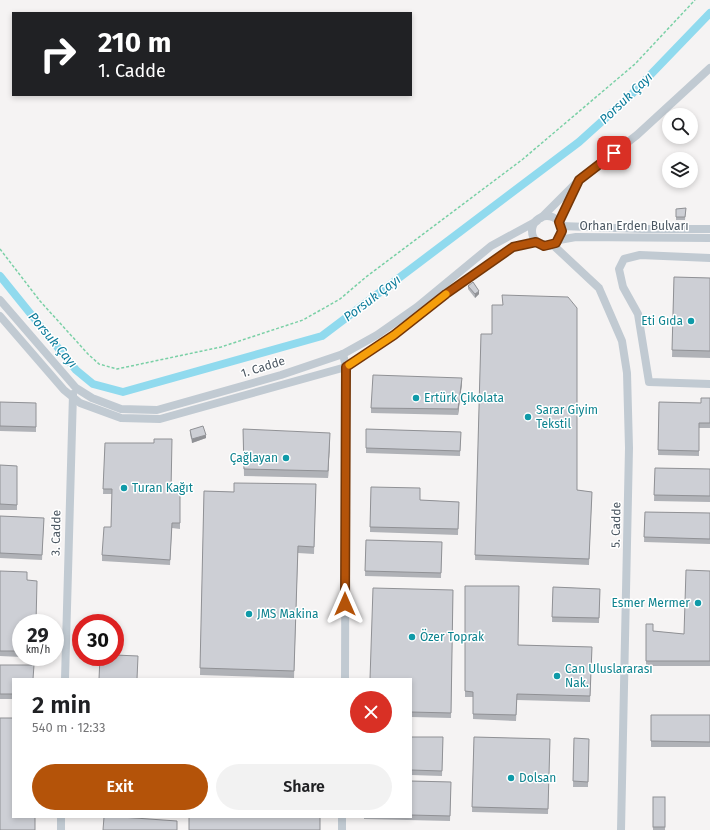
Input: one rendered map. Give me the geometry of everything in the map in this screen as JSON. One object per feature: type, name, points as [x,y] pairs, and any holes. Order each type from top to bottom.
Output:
[{"type":"street","name":"1. Cadde","points":[[0,300],[76,388],[92,398],[121,408],[157,410],[281,375],[342,354],[377,335],[417,307],[491,246],[539,219],[579,180],[637,135],[710,68]]},
{"type":"street","points":[[560,224],[579,180]]},
{"type":"street","name":"Orhan Erden Bulvarı","points":[[539,219],[550,217],[560,224],[622,229],[710,229]]},
{"type":"street","points":[[536,242],[532,234],[532,229],[539,219]]},
{"type":"street","name":"Orhan Erden Bulvarı","points":[[556,242],[562,231],[560,224]]},
{"type":"street","name":"Orhan Erden Bulvarı","points":[[536,242],[544,246],[576,237],[710,238]]},
{"type":"street","name":"1. Cadde","points":[[0,316],[80,403],[121,418],[160,419],[346,367],[394,335],[446,294],[513,247],[536,242]]},
{"type":"street","name":"5. Cadde","points":[[556,242],[599,288],[622,341],[627,373],[629,472],[621,830]]},
{"type":"street","points":[[710,258],[640,255],[624,259],[620,269],[623,287],[638,314],[649,382],[710,384]]},
{"type":"street","points":[[342,354],[346,367],[344,678]]},
{"type":"street","name":"3. Cadde","points":[[65,678],[72,396],[76,388]]},
{"type":"street","points":[[61,818],[61,830]]},
{"type":"street","points":[[342,818],[342,830]]},
{"type":"path","points":[[0,249],[40,301],[88,354],[100,364],[117,369],[221,347],[303,320],[340,299],[366,277],[523,159],[635,64],[695,0]]},
{"type":"building","points":[[686,208],[685,217],[676,217],[676,209]]},
{"type":"building","name":"Eti Gıda","points":[[674,277],[710,278],[710,351],[672,350]]},
{"type":"building","points":[[473,282],[479,291],[475,294],[468,286]]},
{"type":"building","name":"Sarar Giyim Tekstil","points":[[502,295],[568,297],[577,308],[577,490],[592,492],[589,559],[475,555],[481,334],[492,334],[492,305],[503,305]]},
{"type":"building","name":"Ertürk Çikolata","points":[[373,375],[462,378],[458,409],[371,408]]},
{"type":"building","points":[[701,398],[710,398],[710,423],[699,423],[699,451],[658,450],[659,402],[701,403]]},
{"type":"building","points":[[0,402],[36,403],[36,427],[0,426]]},
{"type":"building","points":[[203,426],[206,435],[192,439],[190,430]]},
{"type":"building","name":"Çağlayan","points":[[243,429],[330,433],[328,471],[244,469]]},
{"type":"building","points":[[366,429],[461,432],[460,451],[366,448]]},
{"type":"building","name":"Turan Kağıt","points":[[154,439],[172,439],[171,490],[180,490],[180,523],[172,523],[170,560],[102,555],[104,527],[111,527],[112,489],[103,489],[105,443],[154,443]]},
{"type":"building","points":[[0,465],[17,466],[17,505],[0,504]]},
{"type":"building","points":[[655,468],[710,469],[710,496],[654,495]]},
{"type":"building","name":"JMS Makina","points":[[234,483],[316,484],[314,547],[298,546],[294,671],[200,668],[204,491],[234,492]]},
{"type":"building","points":[[371,487],[420,488],[420,500],[459,502],[458,529],[370,527]]},
{"type":"building","points":[[645,512],[710,513],[710,539],[644,537]]},
{"type":"building","points":[[0,516],[44,518],[42,555],[0,553]]},
{"type":"building","points":[[366,540],[442,542],[441,573],[365,571]]},
{"type":"building","name":"Esmer Mermer","points":[[686,570],[710,571],[710,661],[646,661],[646,624],[653,624],[653,631],[684,634]]},
{"type":"building","points":[[0,571],[27,572],[27,580],[37,581],[36,614],[12,614],[12,651],[0,651]]},
{"type":"building","points":[[465,586],[519,586],[518,645],[592,647],[590,696],[517,694],[516,715],[473,714],[473,692],[465,691]]},
{"type":"building","points":[[553,587],[600,589],[599,618],[552,617]]},
{"type":"building","name":"Özer Toprak","points":[[373,588],[453,590],[451,713],[412,712],[412,678],[370,678]]},
{"type":"building","points":[[124,655],[138,656],[137,678],[99,678],[100,666],[124,666]]},
{"type":"building","points":[[0,665],[34,666],[33,678],[12,678],[12,694],[0,694]]},
{"type":"building","points":[[651,715],[710,715],[710,742],[651,741]]},
{"type":"building","points":[[0,718],[12,718],[12,818],[35,818],[35,830],[0,830]]},
{"type":"building","points":[[412,737],[443,737],[442,771],[412,770]]},
{"type":"building","name":"Dolsan","points":[[474,737],[550,739],[548,809],[472,807]]},
{"type":"building","points":[[574,738],[589,739],[588,782],[573,781]]},
{"type":"building","points":[[412,781],[451,782],[450,816],[412,815]]},
{"type":"building","points":[[653,797],[665,797],[665,827],[653,827]]},
{"type":"building","points":[[104,818],[135,818],[177,821],[177,830],[103,830]]},
{"type":"building","points":[[189,818],[320,818],[320,830],[189,830]]},
{"type":"waterway","name":"Porsuk Çayı","points":[[0,276],[76,370],[93,384],[123,392],[322,336],[579,142],[630,96],[710,13]]},
{"type":"slow traffic","points":[[349,365],[394,335],[446,294]]},
{"type":"place","name":"Eti Gıda","points":[[691,321]]},
{"type":"place","name":"Ertürk Çikolata","points":[[416,398]]},
{"type":"place","name":"Sarar Giyim Tekstil","points":[[528,417]]},
{"type":"place","name":"Çağlayan","points":[[286,458]]},
{"type":"place","name":"Turan Kağıt","points":[[124,488]]},
{"type":"place","name":"Esmer Mermer","points":[[698,603]]},
{"type":"place","name":"JMS Makina","points":[[249,614]]},
{"type":"place","name":"Özer Toprak","points":[[412,637]]},
{"type":"place","name":"Can Uluslararası Nak.","points":[[557,676]]},
{"type":"place","name":"Dolsan","points":[[511,778]]},
{"type":"route","points":[[345,604],[346,367],[394,335],[446,294],[513,247],[536,242],[544,246],[553,245],[556,243],[559,240],[562,231],[559,222],[579,180],[614,153]]}]
